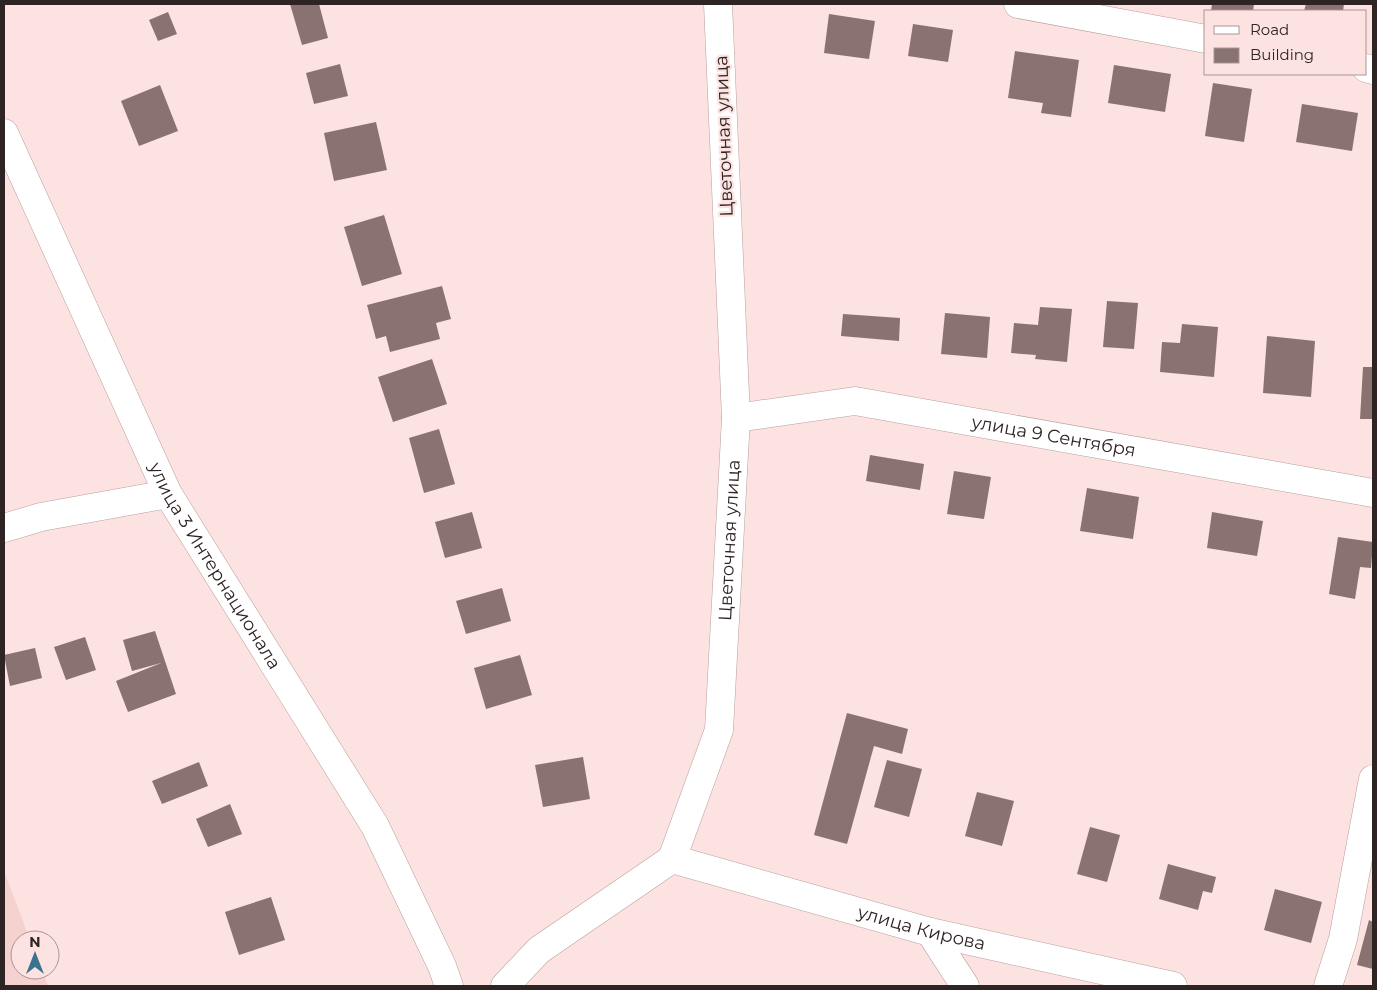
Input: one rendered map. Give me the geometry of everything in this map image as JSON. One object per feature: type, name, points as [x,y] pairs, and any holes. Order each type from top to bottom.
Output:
[{"type":"street","name":"Цветочная улица","points":[[672,859],[719,730],[736,418],[718,4]]},
{"type":"street","points":[[1018,4],[1204,39]]},
{"type":"street","name":"улица 3 Интернационала","points":[[4,133],[168,494],[374,826],[442,966],[449,986]]},
{"type":"street","name":"улица 9 Сентября","points":[[736,418],[855,401],[1373,493]]},
{"type":"street","points":[[4,528],[41,517],[168,494]]},
{"type":"street","points":[[1328,986],[1344,939],[1373,779]]},
{"type":"street","points":[[505,986],[539,950],[672,859]]},
{"type":"street","name":"улица Кирова","points":[[672,859],[930,932],[1173,986]]},
{"type":"street","points":[[930,932],[965,986]]},
{"type":"shaded area","points":[[4,871],[26,930],[10,930],[10,980],[46,980],[48,986],[4,986]]},
{"type":"building","points":[[290,4],[319,4],[328,38],[302,45]]},
{"type":"building","points":[[1212,4],[1254,4],[1253,10],[1211,10]]},
{"type":"building","points":[[1306,4],[1344,4],[1343,10],[1304,10]]},
{"type":"building","points":[[168,12],[177,34],[158,41],[149,20]]},
{"type":"building","points":[[829,14],[875,21],[869,59],[824,53]]},
{"type":"building","points":[[913,24],[953,30],[948,62],[908,56]]},
{"type":"building","points":[[1015,51],[1079,60],[1071,117],[1041,113],[1043,103],[1008,98]]},
{"type":"building","points":[[340,64],[348,96],[314,104],[306,73]]},
{"type":"building","points":[[1114,65],[1171,74],[1165,112],[1108,103]]},
{"type":"building","points":[[1213,83],[1252,89],[1244,142],[1205,136]]},
{"type":"building","points":[[160,85],[178,131],[139,146],[121,101]]},
{"type":"building","points":[[1302,104],[1358,113],[1352,151],[1296,142]]},
{"type":"building","points":[[376,122],[387,170],[334,181],[324,133]]},
{"type":"building","points":[[384,215],[402,274],[362,286],[344,227]]},
{"type":"building","points":[[442,286],[451,319],[436,323],[440,339],[390,352],[386,336],[376,339],[367,305]]},
{"type":"building","points":[[1107,301],[1138,303],[1134,349],[1103,347]]},
{"type":"building","points":[[1040,307],[1072,309],[1067,362],[1035,359],[1036,355],[1011,353],[1014,323],[1038,325]]},
{"type":"building","points":[[945,313],[990,317],[987,358],[941,354]]},
{"type":"building","points":[[843,314],[900,318],[899,341],[841,336]]},
{"type":"building","points":[[1182,324],[1218,327],[1214,377],[1160,372],[1162,342],[1180,343]]},
{"type":"building","points":[[1267,336],[1315,341],[1311,397],[1263,393]]},
{"type":"building","points":[[432,359],[447,404],[393,422],[378,377]]},
{"type":"building","points":[[1363,367],[1373,367],[1373,419],[1360,419]]},
{"type":"building","points":[[439,429],[455,484],[424,493],[409,438]]},
{"type":"building","points":[[870,455],[924,464],[920,490],[866,481]]},
{"type":"building","points":[[954,471],[991,477],[984,519],[947,514]]},
{"type":"building","points":[[1087,488],[1139,497],[1133,539],[1080,531]]},
{"type":"building","points":[[472,512],[482,548],[445,558],[435,522]]},
{"type":"building","points":[[1212,512],[1263,521],[1257,556],[1207,548]]},
{"type":"building","points":[[1338,537],[1373,542],[1371,568],[1360,567],[1355,599],[1329,594]]},
{"type":"building","points":[[502,588],[511,621],[466,634],[456,601]]},
{"type":"building","points":[[155,631],[176,694],[128,712],[116,681],[161,663],[132,671],[123,640]]},
{"type":"building","points":[[85,637],[96,670],[66,680],[54,647]]},
{"type":"building","points":[[35,648],[42,678],[10,686],[4,655]]},
{"type":"building","points":[[520,655],[532,695],[486,709],[474,668]]},
{"type":"building","points":[[847,713],[908,729],[902,754],[874,746],[847,844],[814,835]]},
{"type":"building","points":[[583,757],[590,799],[543,807],[535,765]]},
{"type":"building","points":[[887,760],[922,769],[909,817],[874,807]]},
{"type":"building","points":[[199,762],[208,786],[162,804],[152,781]]},
{"type":"building","points":[[977,792],[1014,801],[1002,846],[965,836]]},
{"type":"building","points":[[230,804],[242,834],[208,847],[196,819]]},
{"type":"building","points":[[1090,827],[1120,835],[1107,882],[1077,874]]},
{"type":"building","points":[[1168,864],[1216,877],[1212,893],[1203,891],[1198,910],[1159,899]]},
{"type":"building","points":[[1275,889],[1322,902],[1311,943],[1264,930]]},
{"type":"building","points":[[271,897],[285,940],[239,955],[225,912]]},
{"type":"building","points":[[1369,920],[1373,922],[1373,969],[1357,965]]}]
